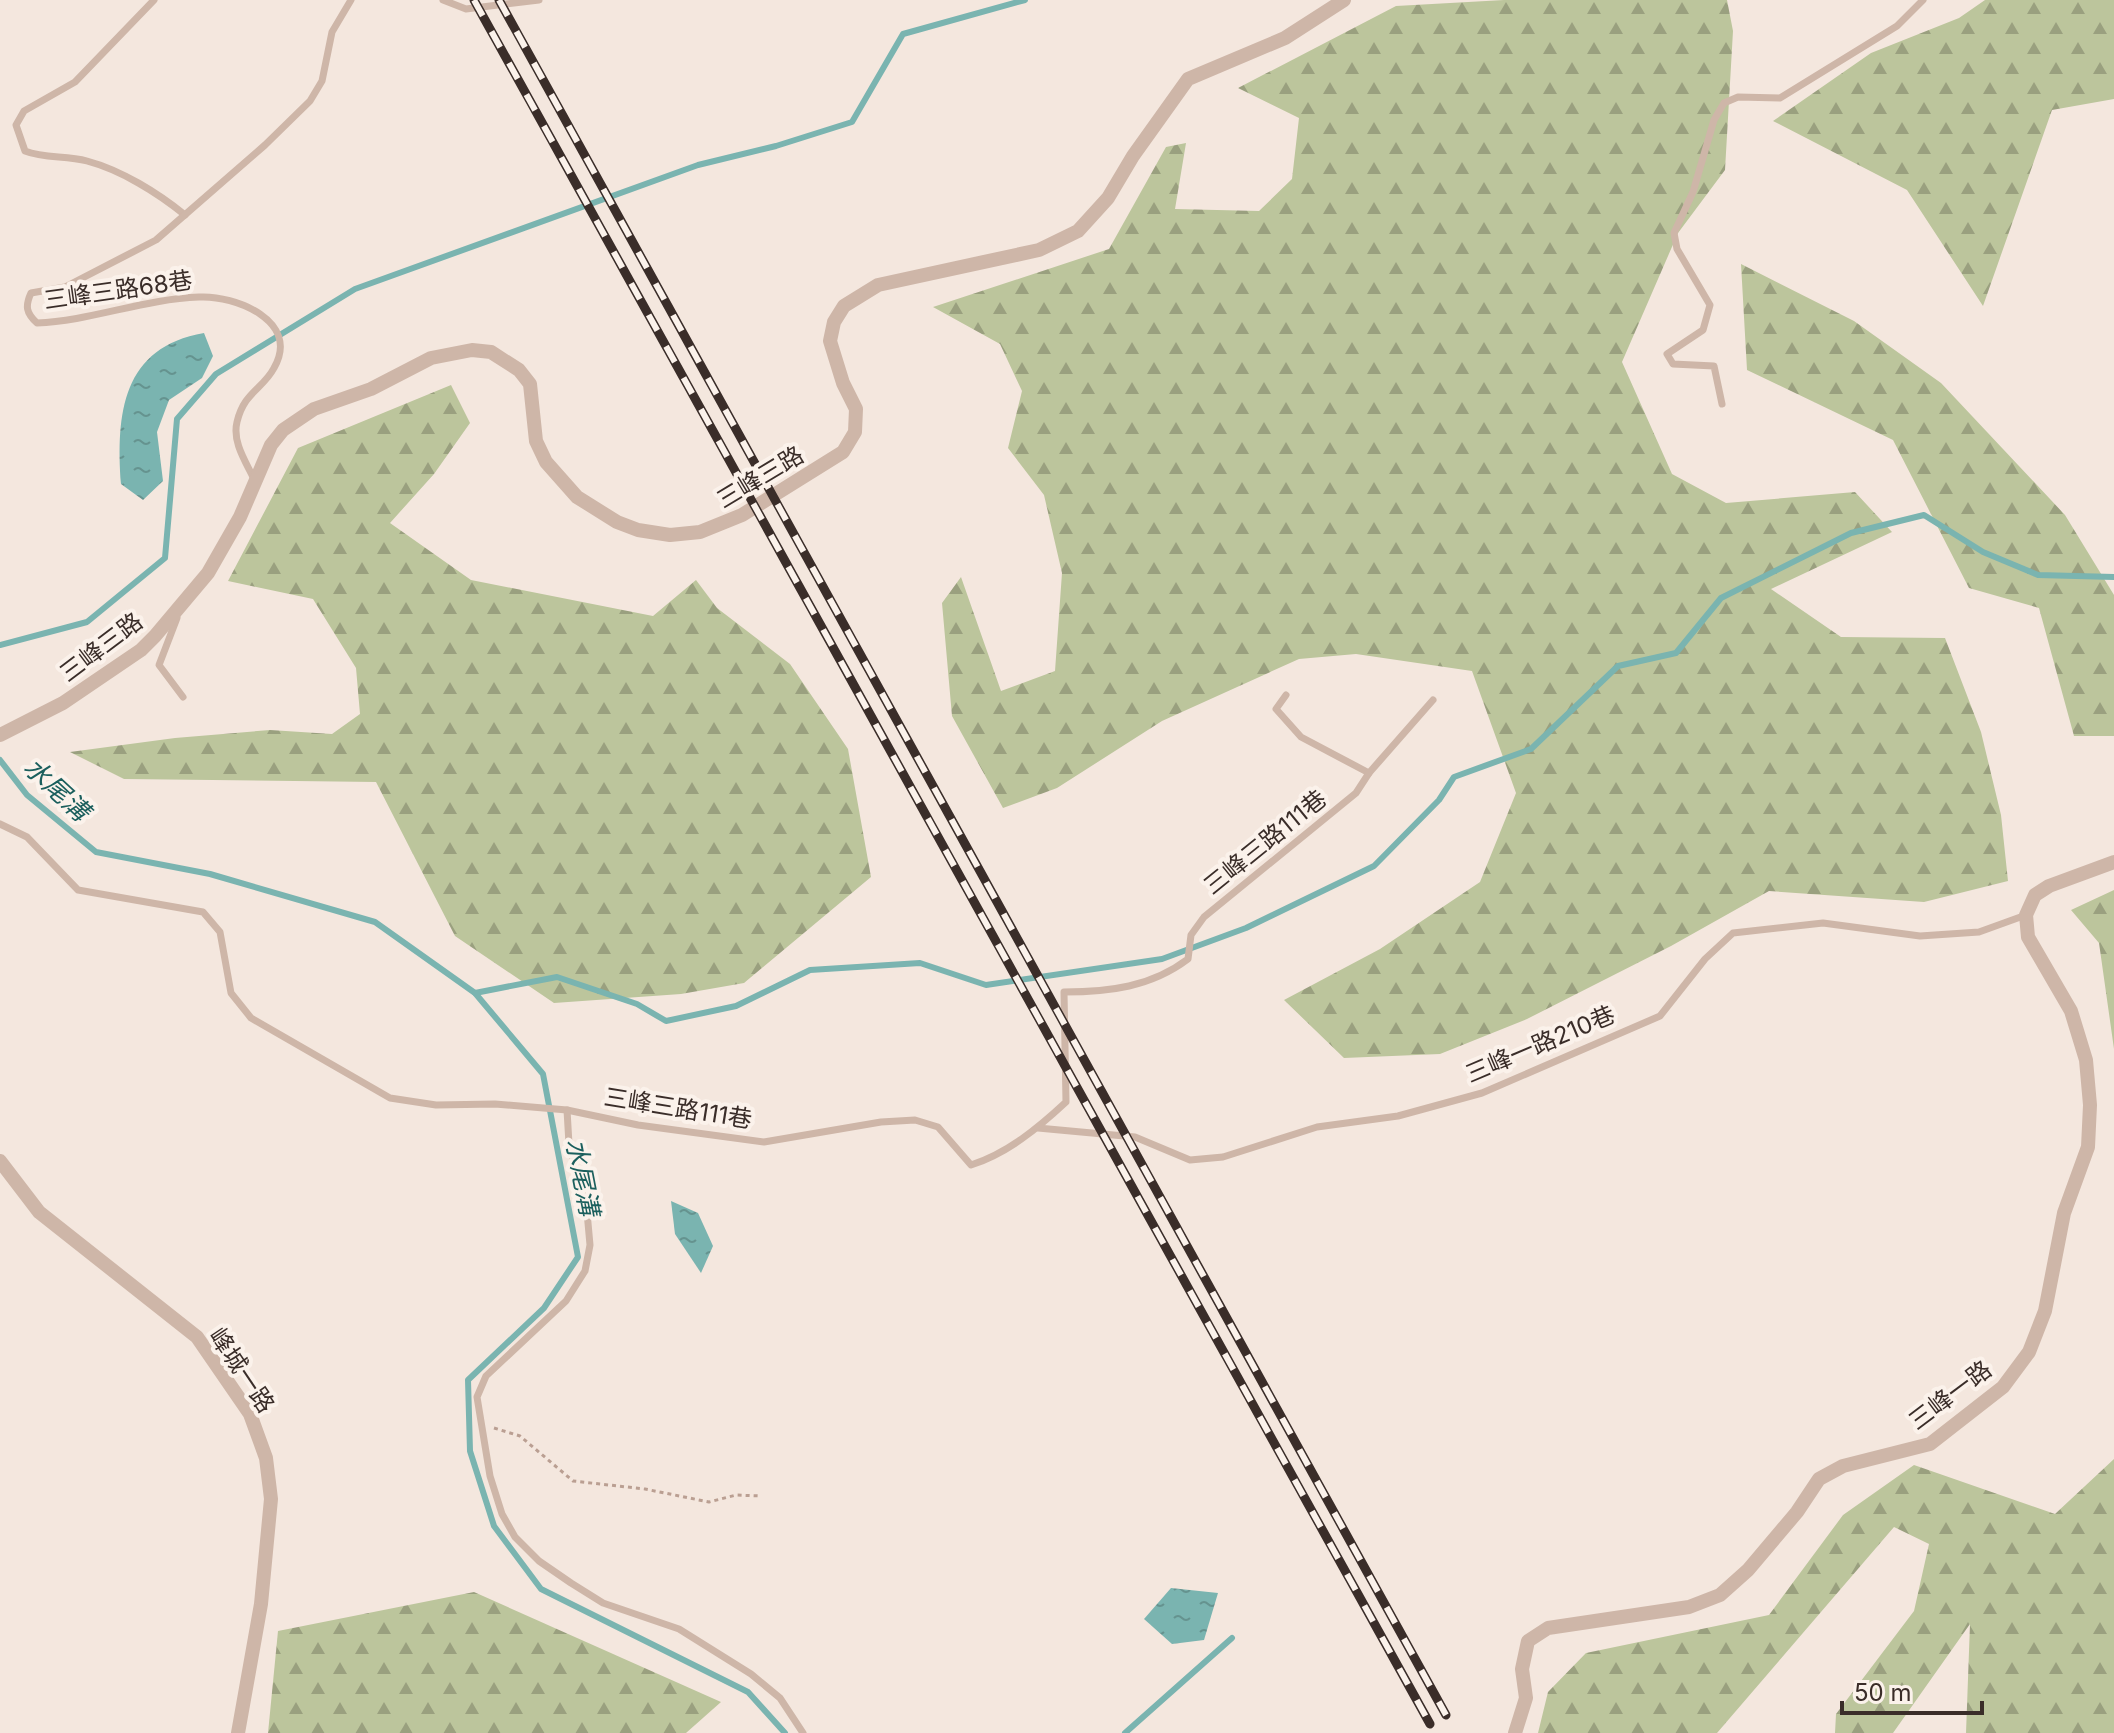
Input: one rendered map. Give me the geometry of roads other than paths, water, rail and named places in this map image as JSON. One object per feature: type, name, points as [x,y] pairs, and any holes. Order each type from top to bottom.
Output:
[{"type":"street","name":"三峰三路","points":[[0,735],[63,703],[141,650],[182,605],[220,553],[240,517],[271,445],[298,417],[371,389],[431,358],[472,350],[491,352],[519,370],[530,384],[536,441],[546,462],[577,497],[596,511],[638,530],[670,535],[709,530],[742,515],[843,452],[855,432],[856,409],[843,383],[830,341],[834,322],[844,306],[878,285],[1039,250],[1078,231],[1108,198],[1133,156],[1188,79],[1285,38],[1344,0]]},
{"type":"street","points":[[2026,915],[2035,895],[2049,886],[2114,862]]},
{"type":"street","name":"三峰一路","points":[[1515,1733],[1526,1698],[1522,1669],[1528,1641],[1548,1628],[1689,1607],[1720,1595],[1748,1570],[1797,1512],[1819,1479],[1843,1466],[1930,1444],[2003,1387],[2029,1352],[2045,1311],[2064,1213],[2088,1147],[2090,1105],[2086,1060],[2071,1011],[2028,937],[2026,915]]},
{"type":"street","name":"峰城一路","points":[[0,1161],[39,1212],[197,1337],[250,1414],[266,1458],[271,1499],[261,1604],[238,1733]]},
{"type":"lane","points":[[154,0],[75,82],[24,111],[16,125],[25,151],[37,156],[87,161],[163,197],[185,215]]},
{"type":"lane","name":"三峰三路68巷","points":[[254,479],[238,445],[236,425],[244,402],[273,371],[279,357],[278,334],[250,306],[232,298],[200,296],[108,309],[52,323],[37,323],[28,315],[26,303],[31,293],[65,287],[156,240],[310,101],[322,81],[332,32],[351,0]]},
{"type":"lane","points":[[443,0],[466,9],[539,0]]},
{"type":"lane","points":[[1722,404],[1714,366],[1673,364],[1667,354],[1703,330],[1710,305],[1677,249],[1674,233],[1693,192],[1714,120],[1724,103],[1738,97],[1780,98],[1897,26],[1923,0]]},
{"type":"lane","points":[[182,605],[159,665],[183,697]]},
{"type":"lane","points":[[1286,695],[1276,709],[1301,737],[1369,773]]},
{"type":"lane","name":"三峰三路111巷","points":[[0,824],[27,837],[78,890],[203,912],[220,932],[231,993],[251,1018],[390,1098],[436,1105],[565,1110],[638,1125],[764,1142],[881,1122],[915,1120],[938,1127],[971,1165],[993,1158],[1038,1128],[1066,1102],[1064,992],[1131,987],[1170,973],[1188,959],[1191,935],[1204,917],[1356,793],[1369,773],[1433,700]]},
{"type":"lane","name":"三峰一路210巷","points":[[1038,1128],[1135,1137],[1190,1160],[1223,1157],[1317,1127],[1398,1116],[1482,1093],[1660,1016],[1705,959],[1733,933],[1823,923],[1920,936],[1979,932],[2026,915]]},
{"type":"lane","points":[[565,1110],[569,1144],[587,1212],[590,1245],[585,1271],[566,1301],[486,1376],[477,1397],[490,1476],[502,1514],[515,1537],[539,1561],[603,1603],[679,1629],[751,1674],[780,1698],[803,1733]]},
{"type":"water","points":[[204,333],[213,356],[202,378],[169,400],[157,432],[163,481],[143,500],[121,484],[120,433],[130,388],[140,368],[156,353],[177,341]]},
{"type":"water","points":[[671,1201],[698,1213],[713,1246],[701,1273],[675,1234]]},
{"type":"water","points":[[1171,1588],[1218,1593],[1204,1640],[1172,1644],[1144,1619]]},
{"type":"waterway","points":[[0,645],[87,622],[165,558],[177,419],[216,374],[355,289],[698,165],[776,146],[852,122],[903,34],[1025,0]]},
{"type":"waterway","points":[[475,993],[557,977],[637,1004],[666,1021],[736,1006],[810,970],[920,963],[986,985],[1162,959],[1246,928],[1374,866],[1439,800],[1454,777],[1531,749],[1618,666],[1676,653],[1721,598],[1851,533],[1924,515],[1983,552],[2038,575],[2114,577]]},
{"type":"waterway","name":"水尾溝","points":[[0,760],[27,795],[96,852],[210,874],[375,922],[475,993],[543,1074],[578,1257],[544,1308],[468,1380],[470,1451],[494,1526],[541,1589],[748,1692],[785,1733]]},
{"type":"waterway","points":[[1125,1733],[1232,1638]]},
{"type":"railway","points":[[474,0],[1430,1724]]},
{"type":"railway","points":[[499,0],[1446,1715]]}]
